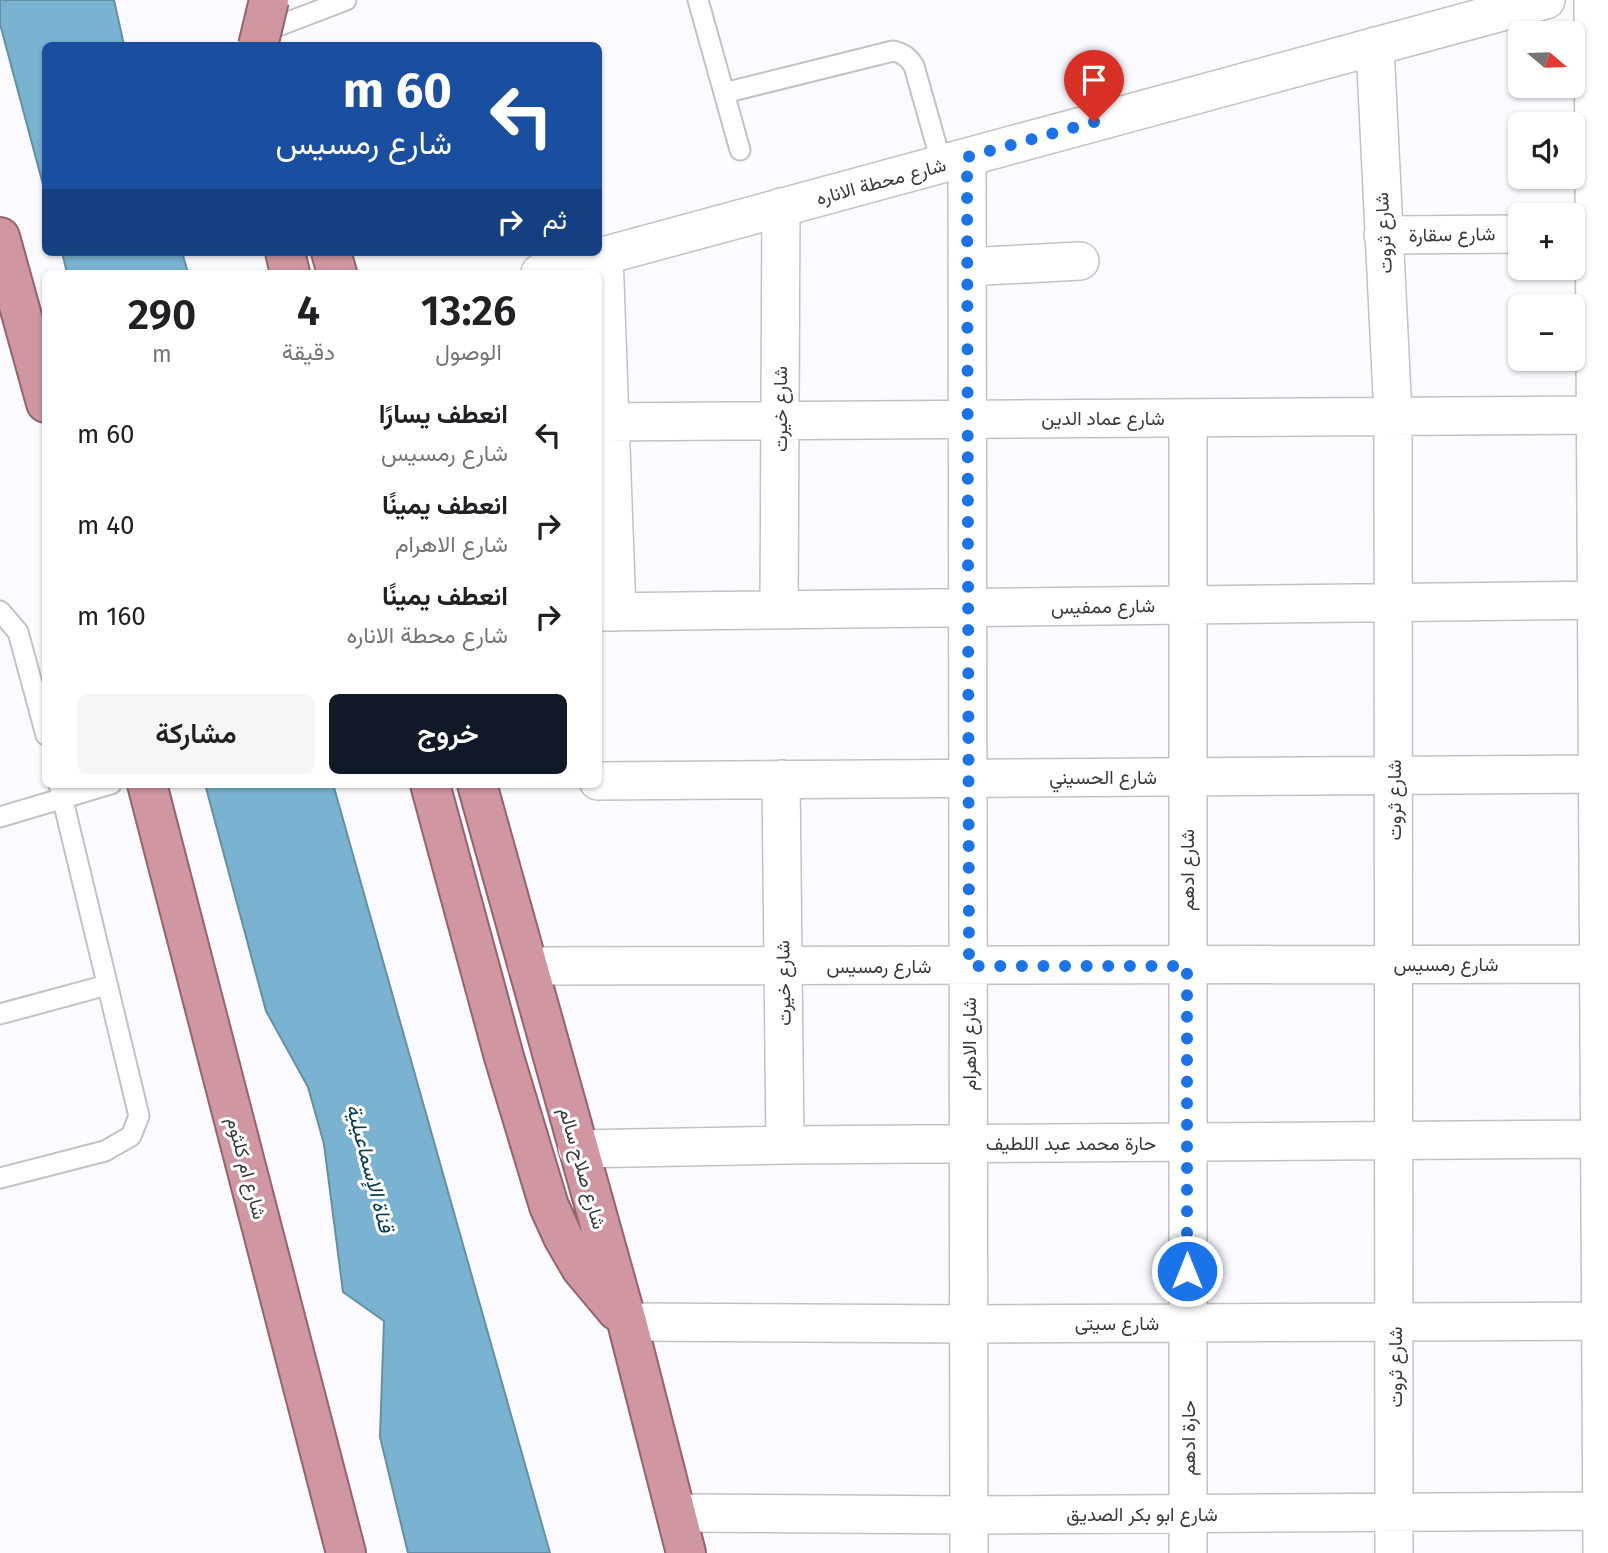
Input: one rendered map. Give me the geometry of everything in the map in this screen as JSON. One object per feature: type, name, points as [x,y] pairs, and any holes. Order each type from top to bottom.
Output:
[{"type":"highway","points":[[0,237],[42,389]]},
{"type":"highway","name":"شارع ام كلثوم","points":[[148,788],[346,1553]]},
{"type":"highway","points":[[431,788],[504,1057],[554,1216],[581,1268],[627,1322]]},
{"type":"highway","name":"شارع صلاح سالم","points":[[478,788],[627,1322],[686,1553]]},
{"type":"street","name":"شارع محطة الاناره","points":[[551,270],[1546,0]]},
{"type":"street","points":[[1593,0],[1600,60],[1592,233],[1601,415],[1605,1511],[1602,1553]]},
{"type":"street","name":"شارع ثروت","points":[[1375,47],[1393,416],[1394,1553]]},
{"type":"street","name":"شارع الاهرام","points":[[955,161],[967,267],[970,1553]]},
{"type":"street","name":"شارع خيرت","points":[[779,610],[781,207]]},
{"type":"street","name":"شارع سقارة","points":[[1383,235],[1508,234]]},
{"type":"street","points":[[604,256],[608,612]]},
{"type":"street","points":[[967,267],[1080,261]]},
{"type":"street","name":"شارع عماد الدين","points":[[604,422],[1601,415]]},
{"type":"street","name":"شارع ادهم","points":[[1187,1323],[1188,418]]},
{"type":"street","name":"شارع ممفيس","points":[[608,612],[1602,600]]},
{"type":"street","name":"شارع الحسيني","points":[[602,781],[1602,774]]},
{"type":"street","name":"شارع خيرت","points":[[780,779],[785,1145]]},
{"type":"street","name":"شارع رمسيس","points":[[527,966],[1603,964]]},
{"type":"street","name":"حارة محمد عبد اللطيف","points":[[577,1149],[785,1145],[1604,1140]]},
{"type":"street","name":"شارع سيتى","points":[[627,1322],[969,1324],[1604,1321]]},
{"type":"street","name":"حارة ادهم","points":[[1187,1323],[1188,1553]]},
{"type":"street","name":"شارع ابو بكر الصديق","points":[[676,1513],[970,1515],[1605,1511]]},
{"type":"lane","points":[[267,24],[346,0]]},
{"type":"lane","points":[[698,0],[740,150]]},
{"type":"lane","points":[[724,93],[893,51],[901,53],[909,58],[914,66],[955,161]]},
{"type":"lane","points":[[0,611],[18,632],[42,720]]},
{"type":"lane","points":[[0,817],[60,792],[86,788]]},
{"type":"lane","points":[[0,1178],[105,1151],[131,1136],[139,1116],[60,792]]},
{"type":"lane","points":[[0,1014],[107,985]]},
{"type":"water","points":[[0,0],[114,0],[123,42],[42,42],[42,181],[0,24]]},
{"type":"water","points":[[63,256],[183,256],[187,270],[66,270]]},
{"type":"water","name":"قناة الإسماعيلية","points":[[206,788],[334,788],[550,1553],[408,1553],[380,1437],[384,1321],[343,1292],[324,1144],[308,1087],[266,1011]]},
{"type":"route","points":[[1094,122],[967,157],[969,966],[1187,966],[1187,1271]]}]
